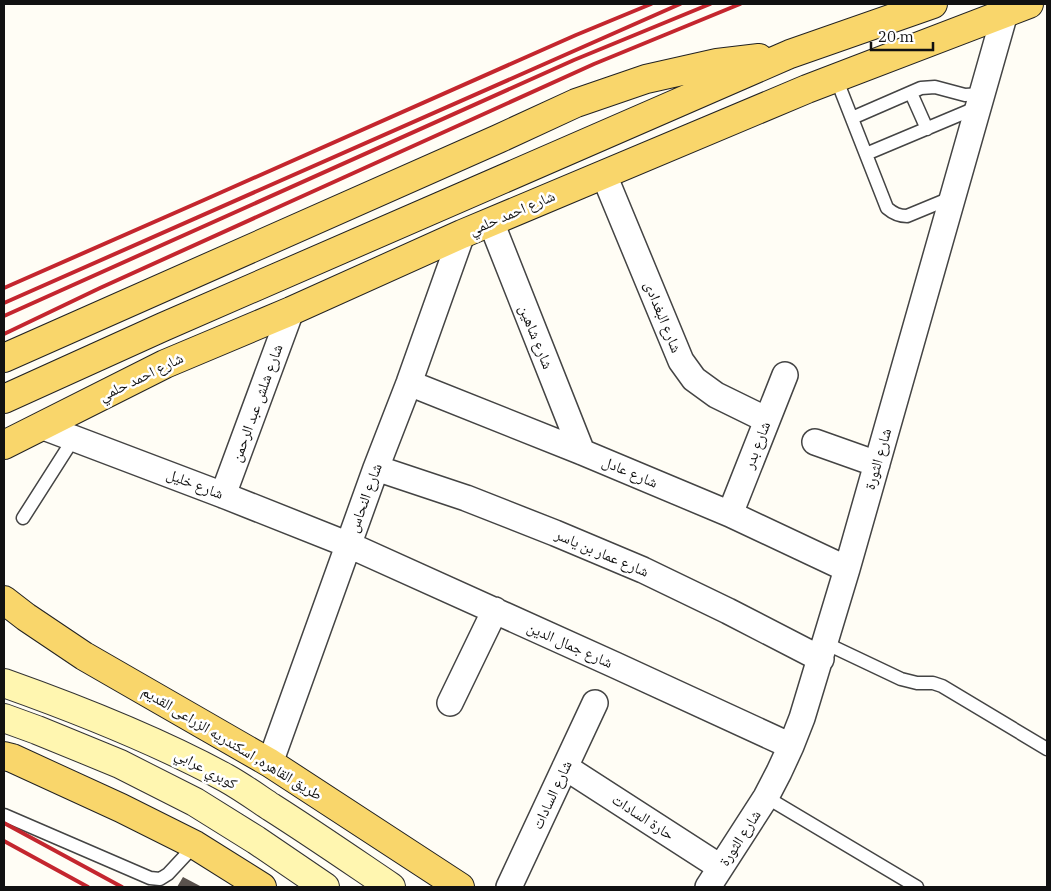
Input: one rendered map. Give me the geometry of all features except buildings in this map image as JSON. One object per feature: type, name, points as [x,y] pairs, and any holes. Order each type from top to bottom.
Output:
[{"type":"main road","points":[[4,399],[163,327],[790,54],[933,4]]},
{"type":"main road","name":"شارع احمد حلمي","points":[[4,445],[165,364],[291,311],[462,234],[806,89],[1017,8]]},
{"type":"main road","points":[[4,358],[576,103],[646,80],[717,63],[790,54]]},
{"type":"main road","name":"طريق القاهره, اسكندريه الزراعى القديم","points":[[4,600],[84,656],[270,763],[460,887]]},
{"type":"main road","name":"كوبري عرابي","points":[[4,684],[103,720],[190,759],[229,780],[320,837],[391,887]]},
{"type":"main road","points":[[4,718],[120,764],[195,802],[326,887]]},
{"type":"main road","points":[[4,756],[122,808],[195,845],[262,887]]},
{"type":"street","name":"شارع الثورة","points":[[714,877],[766,797],[791,746],[802,718],[847,569],[980,100],[1017,8]]},
{"type":"street","name":"شارع البغدادى","points":[[604,175],[680,361],[694,379],[716,395],[767,420]]},
{"type":"street","name":"شارع شاهين","points":[[491,222],[582,452]]},
{"type":"street","name":"شارع النحاس","points":[[270,763],[462,234]]},
{"type":"street","name":"شارع شلش عبد الرحمن","points":[[223,495],[291,311]]},
{"type":"street","name":"شارع بدر","points":[[730,514],[785,375]]},
{"type":"street","name":"شارع عادل","points":[[409,383],[730,514],[847,569]]},
{"type":"street","name":"شارع خليل","points":[[41,426],[349,545]]},
{"type":"street","points":[[815,442],[876,464]]},
{"type":"street","name":"شارع عمار بن ياسر","points":[[376,468],[466,498],[555,532],[642,570],[728,611],[823,651]]},
{"type":"street","name":"شارع جمال الدين","points":[[349,545],[791,746]]},
{"type":"street","points":[[450,703],[495,610]]},
{"type":"street","name":"شارع السادات","points":[[509,887],[595,703]]},
{"type":"street","name":"حارة السادات","points":[[565,767],[714,877]]},
{"type":"lane","points":[[836,78],[887,208],[900,216],[907,216],[953,197]]},
{"type":"lane","points":[[852,118],[921,88],[928,87],[980,100]]},
{"type":"lane","points":[[911,93],[927,129]]},
{"type":"lane","points":[[866,154],[927,129],[980,100]]},
{"type":"lane","points":[[23,518],[74,438]]},
{"type":"lane","points":[[823,651],[902,680],[942,686],[1047,750]]},
{"type":"lane","points":[[766,797],[918,887]]},
{"type":"lane","points":[[4,815],[150,878],[160,879],[168,874],[195,845]]},
{"type":"railway","points":[[4,288],[576,35],[651,4]]},
{"type":"railway","points":[[4,303],[680,4]]},
{"type":"railway","points":[[4,316],[574,60],[710,4]]},
{"type":"railway","points":[[4,334],[100,288],[594,64],[740,4]]},
{"type":"railway","points":[[4,823],[122,887]]},
{"type":"railway","points":[[4,841],[88,887]]}]
